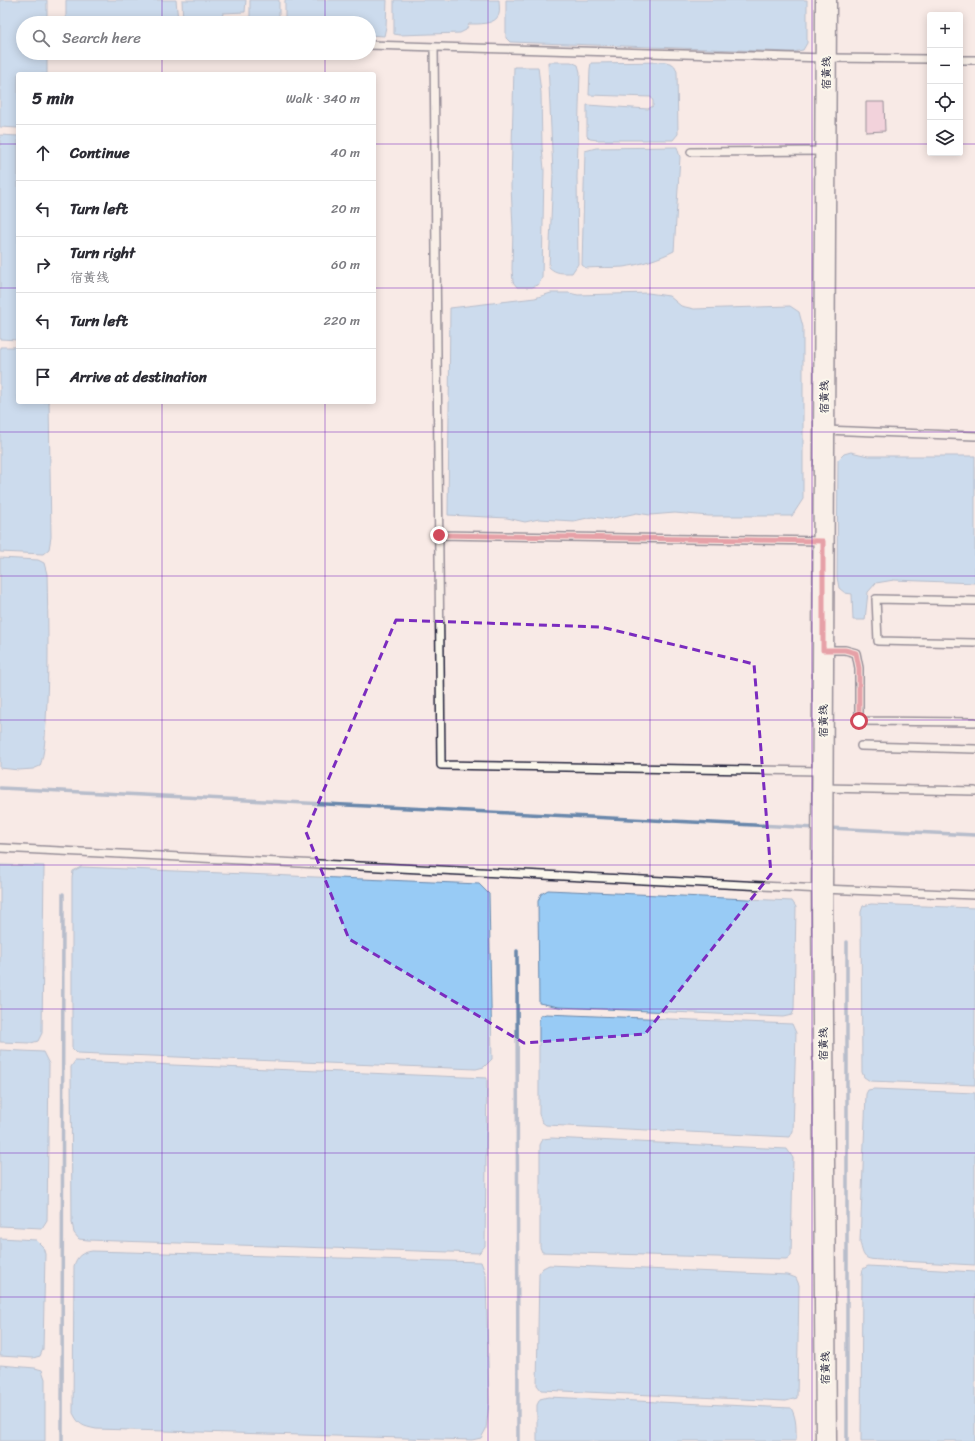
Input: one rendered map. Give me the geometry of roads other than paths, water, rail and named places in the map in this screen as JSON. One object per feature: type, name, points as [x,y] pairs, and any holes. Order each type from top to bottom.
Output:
[{"type":"main road","name":"宿黄线","points":[[826,0],[822,853],[826,1441]]},
{"type":"lane","points":[[376,45],[826,58],[927,59]]},
{"type":"lane","points":[[434,47],[441,765],[823,786],[975,792]]},
{"type":"lane","points":[[963,60],[975,60]]},
{"type":"lane","points":[[691,152],[825,151]]},
{"type":"lane","points":[[824,430],[975,436]]},
{"type":"lane","points":[[439,535],[823,541]]},
{"type":"lane","points":[[975,601],[876,599],[878,641],[975,643]]},
{"type":"lane","points":[[823,650],[845,650],[856,653],[859,668],[859,721],[975,722]]},
{"type":"lane","points":[[861,746],[975,749]]},
{"type":"lane","points":[[0,848],[822,889],[975,895]]},
{"type":"water","points":[[0,0],[47,0],[47,16],[16,16],[16,60],[47,60],[47,72],[16,72],[16,128],[0,127]]},
{"type":"water","points":[[66,0],[176,0],[178,16],[66,16]]},
{"type":"water","points":[[182,0],[246,0],[245,12],[223,13],[222,16],[183,16]]},
{"type":"water","points":[[250,0],[279,0],[279,16],[250,16]]},
{"type":"water","points":[[285,0],[387,0],[386,27],[384,36],[376,35],[376,16],[285,16]]},
{"type":"water","points":[[394,0],[499,0],[499,14],[497,18],[491,22],[469,24],[466,30],[460,33],[400,35],[394,34]]},
{"type":"water","points":[[506,0],[807,0],[807,43],[803,50],[793,52],[510,42],[506,38]]},
{"type":"water","points":[[548,62],[571,62],[578,65],[580,72],[577,177],[578,264],[572,273],[557,272],[549,267],[553,173]]},
{"type":"water","points":[[666,62],[673,65],[677,72],[678,134],[673,140],[598,140],[590,139],[587,136],[587,105],[648,109],[653,106],[651,97],[589,95],[591,63]]},
{"type":"water","points":[[514,67],[538,67],[541,93],[544,170],[542,278],[538,285],[532,287],[517,287],[513,282],[511,186]]},
{"type":"water","points":[[0,135],[16,136],[16,340],[0,339]]},
{"type":"water","points":[[677,147],[680,157],[674,251],[636,265],[586,268],[582,265],[585,151],[596,148]]},
{"type":"water","points":[[551,293],[569,293],[578,295],[648,293],[669,296],[681,306],[694,309],[790,306],[799,312],[803,327],[803,499],[792,516],[709,516],[675,513],[650,515],[637,513],[609,519],[592,517],[574,521],[539,519],[525,522],[507,518],[448,515],[450,308],[535,298]]},
{"type":"water","points":[[0,347],[16,347],[16,404],[49,404],[51,537],[49,549],[43,554],[0,552]]},
{"type":"water","points":[[851,452],[868,456],[975,456],[975,583],[894,580],[876,583],[868,592],[865,620],[853,620],[852,594],[845,593],[839,588],[837,577],[838,460],[844,454]]},
{"type":"water","points":[[0,558],[38,560],[44,563],[47,574],[48,666],[45,738],[40,766],[33,769],[19,770],[0,768]]},
{"type":"water","points":[[0,865],[44,866],[42,1033],[38,1041],[31,1043],[0,1042]]},
{"type":"water","points":[[81,867],[479,884],[489,894],[492,1059],[484,1067],[476,1069],[77,1053],[72,1048],[72,878],[73,871]]},
{"type":"water","points":[[548,890],[792,901],[796,907],[794,1010],[792,1015],[783,1017],[559,1007],[539,1003],[538,901],[541,894]]},
{"type":"water","points":[[871,904],[975,908],[975,1085],[870,1081],[864,1077],[862,1072],[861,912],[863,906]]},
{"type":"water","points":[[546,1014],[792,1024],[796,1033],[793,1131],[790,1137],[546,1125],[542,1122],[539,1114],[539,1021],[540,1016]]},
{"type":"water","points":[[0,1050],[43,1052],[49,1064],[47,1220],[42,1228],[0,1226]]},
{"type":"water","points":[[75,1061],[487,1078],[485,1246],[479,1253],[79,1239],[74,1233],[72,1222],[71,1067]]},
{"type":"water","points":[[868,1090],[975,1093],[975,1265],[875,1260],[864,1255],[860,1242],[866,1094]]},
{"type":"water","points":[[551,1138],[787,1149],[793,1158],[791,1256],[786,1259],[542,1252],[540,1247],[540,1145],[543,1139]]},
{"type":"water","points":[[0,1238],[36,1240],[43,1247],[45,1254],[43,1349],[40,1356],[33,1358],[0,1356]]},
{"type":"water","points":[[92,1251],[481,1262],[486,1275],[489,1403],[486,1429],[481,1438],[472,1440],[96,1429],[84,1426],[79,1423],[73,1413],[74,1266],[80,1256]]},
{"type":"water","points":[[549,1265],[788,1275],[796,1278],[799,1285],[797,1398],[786,1401],[541,1390],[537,1385],[539,1273],[543,1268]]},
{"type":"water","points":[[868,1266],[975,1272],[975,1441],[861,1441],[862,1274],[863,1269]]},
{"type":"water","points":[[0,1365],[42,1370],[45,1379],[45,1441],[0,1441]]},
{"type":"water","points":[[548,1397],[791,1408],[795,1420],[796,1441],[537,1441],[537,1405],[540,1399]]},
{"type":"waterway","points":[[0,788],[816,828]]},
{"type":"waterway","points":[[828,828],[975,835]]},
{"type":"waterway","points":[[62,1441],[63,894]]},
{"type":"waterway","points":[[847,942],[847,1441]]},
{"type":"waterway","points":[[517,951],[518,1441]]}]
